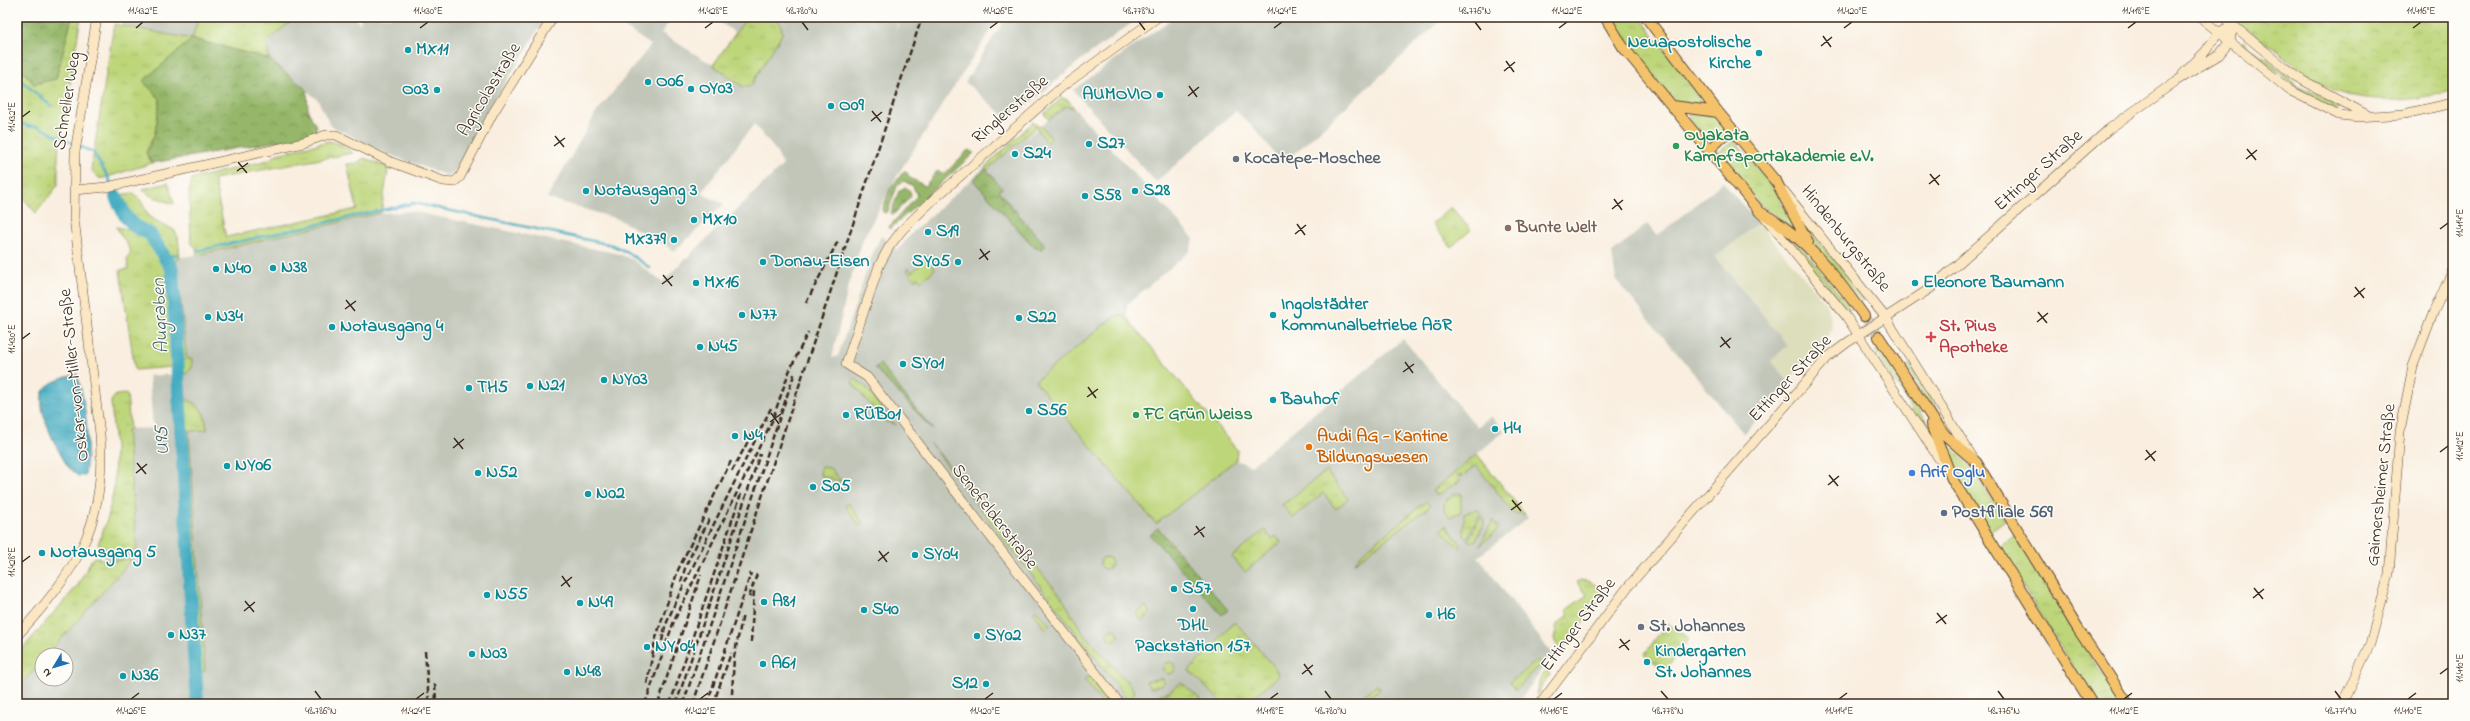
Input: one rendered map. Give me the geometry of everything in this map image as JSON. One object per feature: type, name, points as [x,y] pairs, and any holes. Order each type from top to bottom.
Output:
[{"type":"main road","name":"Schneller Weg","points":[[75,205],[75,152],[97,17]]},
{"type":"main road","name":"Agricolastraße","points":[[75,190],[117,185],[303,143],[328,134],[336,135],[364,150],[404,168],[450,183],[458,181],[493,113],[553,17]]},
{"type":"main road","name":"Ringlerstraße","points":[[846,364],[872,282],[884,256],[895,239],[934,199],[1063,86],[1158,17]]},
{"type":"main road","name":"Hindenburgstraße","points":[[1605,17],[1623,48],[1819,282],[1859,335],[1952,479]]},
{"type":"main road","name":"Hindenburgstraße","points":[[1646,17],[1731,129],[1777,183],[1886,318],[1976,462]]},
{"type":"main road","points":[[2200,17],[2289,90],[2310,102],[2346,116],[2404,114],[2453,103]]},
{"type":"main road","points":[[2223,17],[2295,76],[2369,116]]},
{"type":"main road","points":[[2176,81],[2205,52],[2218,32],[2233,25]]},
{"type":"main road","points":[[2230,41],[2233,25]]},
{"type":"main road","name":"Ettinger Straße","points":[[1540,704],[1621,595],[1730,468],[1833,353],[1918,298],[1956,269],[2093,143],[2176,81],[2219,55],[2230,41]]},
{"type":"main road","points":[[1672,106],[1718,112]]},
{"type":"main road","points":[[1709,150],[1731,129]]},
{"type":"main road","name":"Hindenburgstraße","points":[[1777,183],[1797,224],[1813,251],[1864,316]]},
{"type":"main road","name":"Oskar-von-Miller-Straße","points":[[17,636],[55,593],[72,570],[80,554],[96,512],[100,488],[102,459],[100,434],[78,258],[75,205]]},
{"type":"main road","name":"Hindenburgstraße","points":[[1760,212],[1784,226],[1813,251]]},
{"type":"main road","name":"Gaimersheimer Straße","points":[[2342,704],[2370,644],[2389,574],[2400,440],[2413,366],[2434,311],[2453,270]]},
{"type":"main road","points":[[1879,337],[1921,404],[1937,436],[1952,479],[2092,704]]},
{"type":"main road","name":"Senefelderstraße","points":[[846,364],[866,377],[1117,704]]},
{"type":"main road","points":[[1921,404],[1946,435],[1976,462],[2086,643],[2128,704]]},
{"type":"main road","name":"Senefelderstraße","points":[[1111,695],[1120,704]]},
{"type":"shaded area","points":[[123,17],[198,17],[192,39],[122,25]]},
{"type":"shaded area","points":[[296,17],[354,17],[360,24],[361,17],[546,17],[488,111],[459,168],[448,176],[380,151],[330,125],[318,100],[269,59],[267,43]]},
{"type":"shaded area","points":[[609,17],[673,17],[661,33],[713,65],[736,33],[712,17],[899,17],[894,36],[901,17],[999,17],[898,174],[863,239],[848,288],[832,358],[838,356],[871,258],[881,236],[898,250],[913,232],[985,167],[986,169],[1066,106],[1074,108],[1194,239],[1189,252],[1127,304],[1127,318],[1237,450],[1236,460],[1251,466],[1403,339],[1477,427],[1491,416],[1504,431],[1477,454],[1528,518],[1478,557],[1552,654],[1518,704],[17,704],[17,676],[34,656],[34,687],[74,687],[74,647],[42,647],[89,592],[125,507],[133,506],[127,429],[153,428],[149,376],[188,373],[176,258],[208,253],[384,213],[410,211],[619,254],[633,260],[662,282],[783,165],[776,151],[754,124],[701,193],[724,204],[675,251],[618,219],[547,198],[596,113],[651,45]]},
{"type":"shaded area","points":[[1006,17],[1140,17],[1082,59],[1009,120],[965,82]]},
{"type":"shaded area","name":"AUMOVIO","points":[[1174,17],[1445,17],[1283,164],[1256,130],[1236,111],[1156,182],[1073,90]]},
{"type":"shaded area","points":[[1723,182],[1758,223],[1716,257],[1788,346],[1771,361],[1789,381],[1744,434],[1616,280],[1612,253],[1647,224],[1657,236]]},
{"type":"shaded area","points":[[1758,223],[1826,304],[1833,329],[1789,381],[1771,361],[1788,347],[1716,256]]},
{"type":"green space","points":[[25,17],[72,17],[56,79],[34,84],[17,64],[17,41]]},
{"type":"green space","points":[[72,17],[81,17],[58,154],[58,185],[36,213],[17,191],[17,64],[34,84],[56,79]]},
{"type":"green space","points":[[198,17],[296,17],[267,42],[269,59],[192,39]]},
{"type":"green space","points":[[747,17],[774,17],[781,24],[782,34],[750,87],[743,87],[713,65]]},
{"type":"green space","points":[[1609,17],[1640,17],[1706,106],[1675,102],[1628,47]]},
{"type":"green space","points":[[2230,17],[2453,17],[2453,90],[2402,100],[2375,100],[2350,96],[2338,92],[2315,80]]},
{"type":"green space","points":[[114,24],[192,39],[160,99],[155,133],[146,153],[152,163],[104,178],[99,178],[91,170]]},
{"type":"green space","points":[[192,39],[269,59],[307,90],[308,111],[316,126],[316,132],[302,137],[152,163],[146,153],[155,133],[160,99],[143,81]]},
{"type":"green space","points":[[2243,41],[2298,85],[2339,105],[2337,110],[2311,96],[2276,72],[2241,44]]},
{"type":"green space","points":[[1062,98],[1068,100],[1074,108],[1066,106],[1049,120],[1044,114]]},
{"type":"green space","points":[[1693,112],[1715,116],[1724,129],[1714,138],[1706,138],[1691,122],[1690,117]]},
{"type":"green space","points":[[1033,122],[1039,127],[1041,126],[1052,138],[1047,143],[1036,127],[987,170],[985,167]]},
{"type":"green space","points":[[1734,140],[1776,191],[1794,230],[1760,204],[1717,154]]},
{"type":"green space","points":[[329,141],[342,144],[353,153],[214,179],[226,237],[357,209],[347,164],[357,163],[364,158],[387,167],[388,170],[381,213],[197,255],[196,248],[191,243],[189,192],[192,179],[269,160],[277,154]]},
{"type":"green space","points":[[968,150],[974,153],[891,228],[888,228],[917,196],[913,186],[904,181],[897,186],[888,211],[885,213],[882,211],[890,189],[904,171],[906,171],[910,178],[925,186],[938,170],[944,175]]},
{"type":"green space","points":[[986,169],[1002,188],[999,192],[1046,246],[1041,249],[1035,248],[973,180]]},
{"type":"green space","points":[[168,183],[174,204],[151,196],[143,189]]},
{"type":"green space","points":[[905,187],[910,191],[911,196],[893,215],[891,213],[899,191]]},
{"type":"green space","points":[[134,193],[141,201],[149,217],[174,230],[178,237],[180,258],[176,259],[187,359],[192,359],[192,368],[186,374],[172,375],[171,367],[135,370],[120,270],[128,269],[127,259],[131,251],[116,227],[149,233],[127,215],[118,195]]},
{"type":"green space","points":[[1451,207],[1471,230],[1451,247],[1432,224]]},
{"type":"green space","points":[[1796,214],[1865,298],[1861,301],[1812,241]]},
{"type":"green space","points":[[1780,228],[1804,250],[1851,309],[1848,311]]},
{"type":"green space","points":[[923,255],[935,269],[921,281],[918,277],[915,280],[907,270],[908,268],[912,272],[925,260]]},
{"type":"green space","name":"FC Grün Weiss","points":[[1119,315],[1127,318],[1237,450],[1236,460],[1156,524],[1035,381],[1111,319]]},
{"type":"green space","points":[[1880,349],[1924,418],[1937,449],[1875,351]]},
{"type":"green space","points":[[880,364],[933,430],[875,368]]},
{"type":"green space","points":[[1910,364],[1955,438],[1954,439],[1922,395],[1908,366]]},
{"type":"green space","points":[[855,378],[867,388],[892,423],[897,425],[884,421],[852,383]]},
{"type":"green space","points":[[127,394],[130,429],[127,430],[137,551],[117,555],[98,544],[108,517],[114,487],[115,448],[111,401],[116,395]]},
{"type":"green space","points":[[173,398],[187,400],[198,406],[204,416],[207,430],[189,431],[205,671],[198,672],[199,680],[191,680]]},
{"type":"green space","points":[[1942,438],[1971,467],[2005,520],[1989,532],[1956,476]]},
{"type":"green space","points":[[930,443],[1061,596],[1083,633],[1131,686],[1135,693],[1128,700]]},
{"type":"green space","points":[[1477,454],[1525,514],[1513,513],[1476,465],[1462,477],[1460,475],[1458,477],[1460,481],[1436,496],[1432,491]]},
{"type":"green space","points":[[821,467],[830,468],[842,482],[820,475]]},
{"type":"green space","points":[[1326,471],[1348,499],[1336,509],[1323,493],[1293,518],[1282,505]]},
{"type":"green space","points":[[1461,493],[1461,512],[1450,517],[1444,510],[1444,502],[1455,494]]},
{"type":"green space","points":[[1426,501],[1430,505],[1428,508],[1354,563],[1362,553]]},
{"type":"green space","points":[[848,503],[864,524],[860,526],[845,506]]},
{"type":"green space","points":[[1477,509],[1480,513],[1467,539],[1464,536],[1464,514]]},
{"type":"green space","points":[[1482,515],[1484,524],[1476,540],[1470,542],[1468,541]]},
{"type":"green space","points":[[1493,520],[1499,528],[1480,546]]},
{"type":"green space","points":[[1446,525],[1462,546],[1459,548],[1441,530]]},
{"type":"green space","points":[[1158,528],[1228,610],[1222,615],[1150,535]]},
{"type":"green space","points":[[1265,530],[1272,539],[1276,536],[1281,542],[1245,572],[1232,557]]},
{"type":"green space","points":[[2018,534],[2097,667],[2125,704],[2099,704],[2088,691],[1999,547]]},
{"type":"green space","points":[[95,557],[107,561],[132,559],[54,647],[34,647],[34,670],[17,689],[17,655],[78,585],[92,559]]},
{"type":"green space","points":[[1106,557],[1110,559],[1112,563],[1110,567],[1106,569],[1102,567],[1100,563],[1102,559]]},
{"type":"green space","points":[[1581,580],[1591,582],[1606,592],[1560,651],[1554,639],[1557,624],[1569,615],[1566,610],[1587,595],[1577,582]]},
{"type":"green space","points":[[1145,606],[1151,613],[1142,621],[1136,614]]},
{"type":"green space","points":[[1036,610],[1050,625],[1046,629],[1033,612]]},
{"type":"green space","points":[[1233,623],[1237,624],[1273,665],[1279,676],[1245,704],[1218,704],[1220,701],[1189,671]]},
{"type":"green space","points":[[1667,623],[1689,638],[1666,670],[1644,655]]},
{"type":"green space","points":[[1111,629],[1115,629],[1119,635],[1115,641],[1111,641],[1107,637],[1107,633]]},
{"type":"green space","points":[[1538,660],[1541,664],[1516,690],[1510,682]]},
{"type":"green space","points":[[1167,662],[1171,662],[1175,668],[1171,674],[1167,674],[1163,670],[1163,666]]},
{"type":"green space","points":[[1548,670],[1550,675],[1536,695],[1540,678]]},
{"type":"green space","points":[[1089,676],[1110,704],[1103,704],[1084,679]]},
{"type":"green space","points":[[1161,678],[1165,682],[1161,685],[1151,688],[1146,683],[1147,681]]},
{"type":"green space","points":[[1181,682],[1206,704],[1143,704],[1141,702],[1169,692]]},
{"type":"green space","points":[[1377,685],[1380,689],[1358,704],[1356,701]]},
{"type":"water","points":[[77,374],[87,424],[87,463],[85,475],[78,476],[69,468],[59,452],[44,417],[42,406],[42,397],[44,390],[47,387],[59,379]]},
{"type":"waterway","name":"Augraben","points":[[17,77],[51,106]]},
{"type":"waterway","name":"Augraben","points":[[17,122],[31,127],[37,126],[74,144]]},
{"type":"waterway","name":"Augraben","points":[[79,146],[93,152],[108,177],[126,217],[136,227],[150,234],[172,269],[178,374]]},
{"type":"waterway","name":"Augraben","points":[[116,197],[126,217],[136,227],[150,234],[172,269],[197,704]]},
{"type":"waterway","points":[[197,251],[414,203],[612,245],[627,252],[650,268]]},
{"type":"waterway","points":[[167,257],[177,254]]},
{"type":"waterway","name":"Augraben","points":[[179,398],[195,683]]},
{"type":"tunnel","points":[[1864,316],[1879,337]]},
{"type":"railway","points":[[693,704],[922,17]]},
{"type":"railway","points":[[806,303],[838,241]]},
{"type":"railway","points":[[645,704],[674,621],[772,421],[789,372],[808,332]]},
{"type":"railway","points":[[683,704],[795,372]]},
{"type":"railway","points":[[662,641],[665,627],[675,603],[771,408]]},
{"type":"railway","points":[[732,471],[752,434]]},
{"type":"railway","points":[[676,704],[760,454]]},
{"type":"railway","points":[[647,684],[655,641],[678,570],[731,461]]},
{"type":"railway","points":[[670,704],[741,494]]},
{"type":"railway","points":[[681,582],[686,565],[710,518]]},
{"type":"railway","points":[[707,704],[751,573]]},
{"type":"railway","points":[[749,597],[757,574]]},
{"type":"railway","points":[[658,704],[701,575]]},
{"type":"railway","points":[[751,642],[754,590]]},
{"type":"railway","points":[[732,694],[734,657],[743,614]]},
{"type":"railway","points":[[425,651],[429,703]]},
{"type":"railway","points":[[716,696],[731,653]]},
{"type":"railway","points":[[435,684],[436,702]]},
{"type":"place","name":"MX11","points":[[408,50]]},
{"type":"place","name":"Neuapostolische Kirche","points":[[1759,53]]},
{"type":"place","name":"O06","points":[[648,82]]},
{"type":"place","name":"OY03","points":[[691,89]]},
{"type":"place","name":"O03","points":[[437,90]]},
{"type":"place","name":"AUMOVIO","points":[[1160,95]]},
{"type":"place","name":"O09","points":[[831,106]]},
{"type":"place","name":"S27","points":[[1089,144]]},
{"type":"place","name":"Oyakata Kampfsportakademie e.V.","points":[[1676,146]]},
{"type":"place","name":"S24","points":[[1015,154]]},
{"type":"place","name":"Kocatepe-Moschee","points":[[1236,159]]},
{"type":"place","name":"Notausgang 3","points":[[586,191]]},
{"type":"place","name":"S28","points":[[1135,191]]},
{"type":"place","name":"S58","points":[[1085,196]]},
{"type":"place","name":"MX10","points":[[694,220]]},
{"type":"place","name":"Bunte Welt","points":[[1508,228]]},
{"type":"place","name":"S19","points":[[928,232]]},
{"type":"place","name":"MX379","points":[[674,240]]},
{"type":"place","name":"Donau-Eisen","points":[[763,262]]},
{"type":"place","name":"SY05","points":[[958,262]]},
{"type":"place","name":"N38","points":[[273,268]]},
{"type":"place","name":"N40","points":[[216,269]]},
{"type":"place","name":"MX16","points":[[696,283]]},
{"type":"place","name":"Eleonore Baumann","points":[[1915,283]]},
{"type":"place","name":"N77","points":[[742,315]]},
{"type":"place","name":"Ingolstädter Kommunalbetriebe AöR","points":[[1273,315]]},
{"type":"place","name":"N34","points":[[208,317]]},
{"type":"place","name":"S22","points":[[1019,318]]},
{"type":"place","name":"Notausgang 4","points":[[332,327]]},
{"type":"place","name":"St. Pius Apotheke","points":[[1931,337]]},
{"type":"place","name":"N45","points":[[700,347]]},
{"type":"place","name":"SY01","points":[[903,364]]},
{"type":"place","name":"NY03","points":[[604,380]]},
{"type":"place","name":"N21","points":[[530,386]]},
{"type":"place","name":"TH5","points":[[469,388]]},
{"type":"place","name":"Bauhof","points":[[1273,400]]},
{"type":"place","name":"S56","points":[[1029,411]]},
{"type":"place","name":"RÜB01","points":[[846,415]]},
{"type":"place","name":"FC Grün Weiss","points":[[1136,415]]},
{"type":"place","name":"H4","points":[[1495,429]]},
{"type":"place","name":"N4","points":[[735,436]]},
{"type":"place","name":"Audi AG - Kantine Bildungswesen","points":[[1309,447]]},
{"type":"place","name":"NY06","points":[[227,466]]},
{"type":"place","name":"N52","points":[[478,473]]},
{"type":"place","name":"Arif Oglu","points":[[1912,473]]},
{"type":"place","name":"S05","points":[[813,487]]},
{"type":"place","name":"N02","points":[[588,494]]},
{"type":"place","name":"Postfiliale 569","points":[[1944,513]]},
{"type":"place","name":"Notausgang 5","points":[[42,553]]},
{"type":"place","name":"SY04","points":[[915,555]]},
{"type":"place","name":"S57","points":[[1174,589]]},
{"type":"place","name":"N55","points":[[487,595]]},
{"type":"place","name":"A81","points":[[764,602]]},
{"type":"place","name":"N49","points":[[580,603]]},
{"type":"place","name":"DHL Packstation 157","points":[[1193,609]]},
{"type":"place","name":"S40","points":[[864,610]]},
{"type":"place","name":"H6","points":[[1429,615]]},
{"type":"place","name":"St. Johannes","points":[[1641,627]]},
{"type":"place","name":"N37","points":[[171,635]]},
{"type":"place","name":"SY02","points":[[977,636]]},
{"type":"place","name":"NY 04","points":[[647,647]]},
{"type":"place","name":"N03","points":[[472,654]]},
{"type":"place","name":"Kindergarten St. Johannes","points":[[1647,662]]},
{"type":"place","name":"A61","points":[[763,664]]},
{"type":"place","name":"N48","points":[[567,672]]},
{"type":"place","name":"N36","points":[[123,676]]},
{"type":"place","name":"S12","points":[[986,684]]},
{"type":"water label","name":"U95","points":[[163,441]]}]
